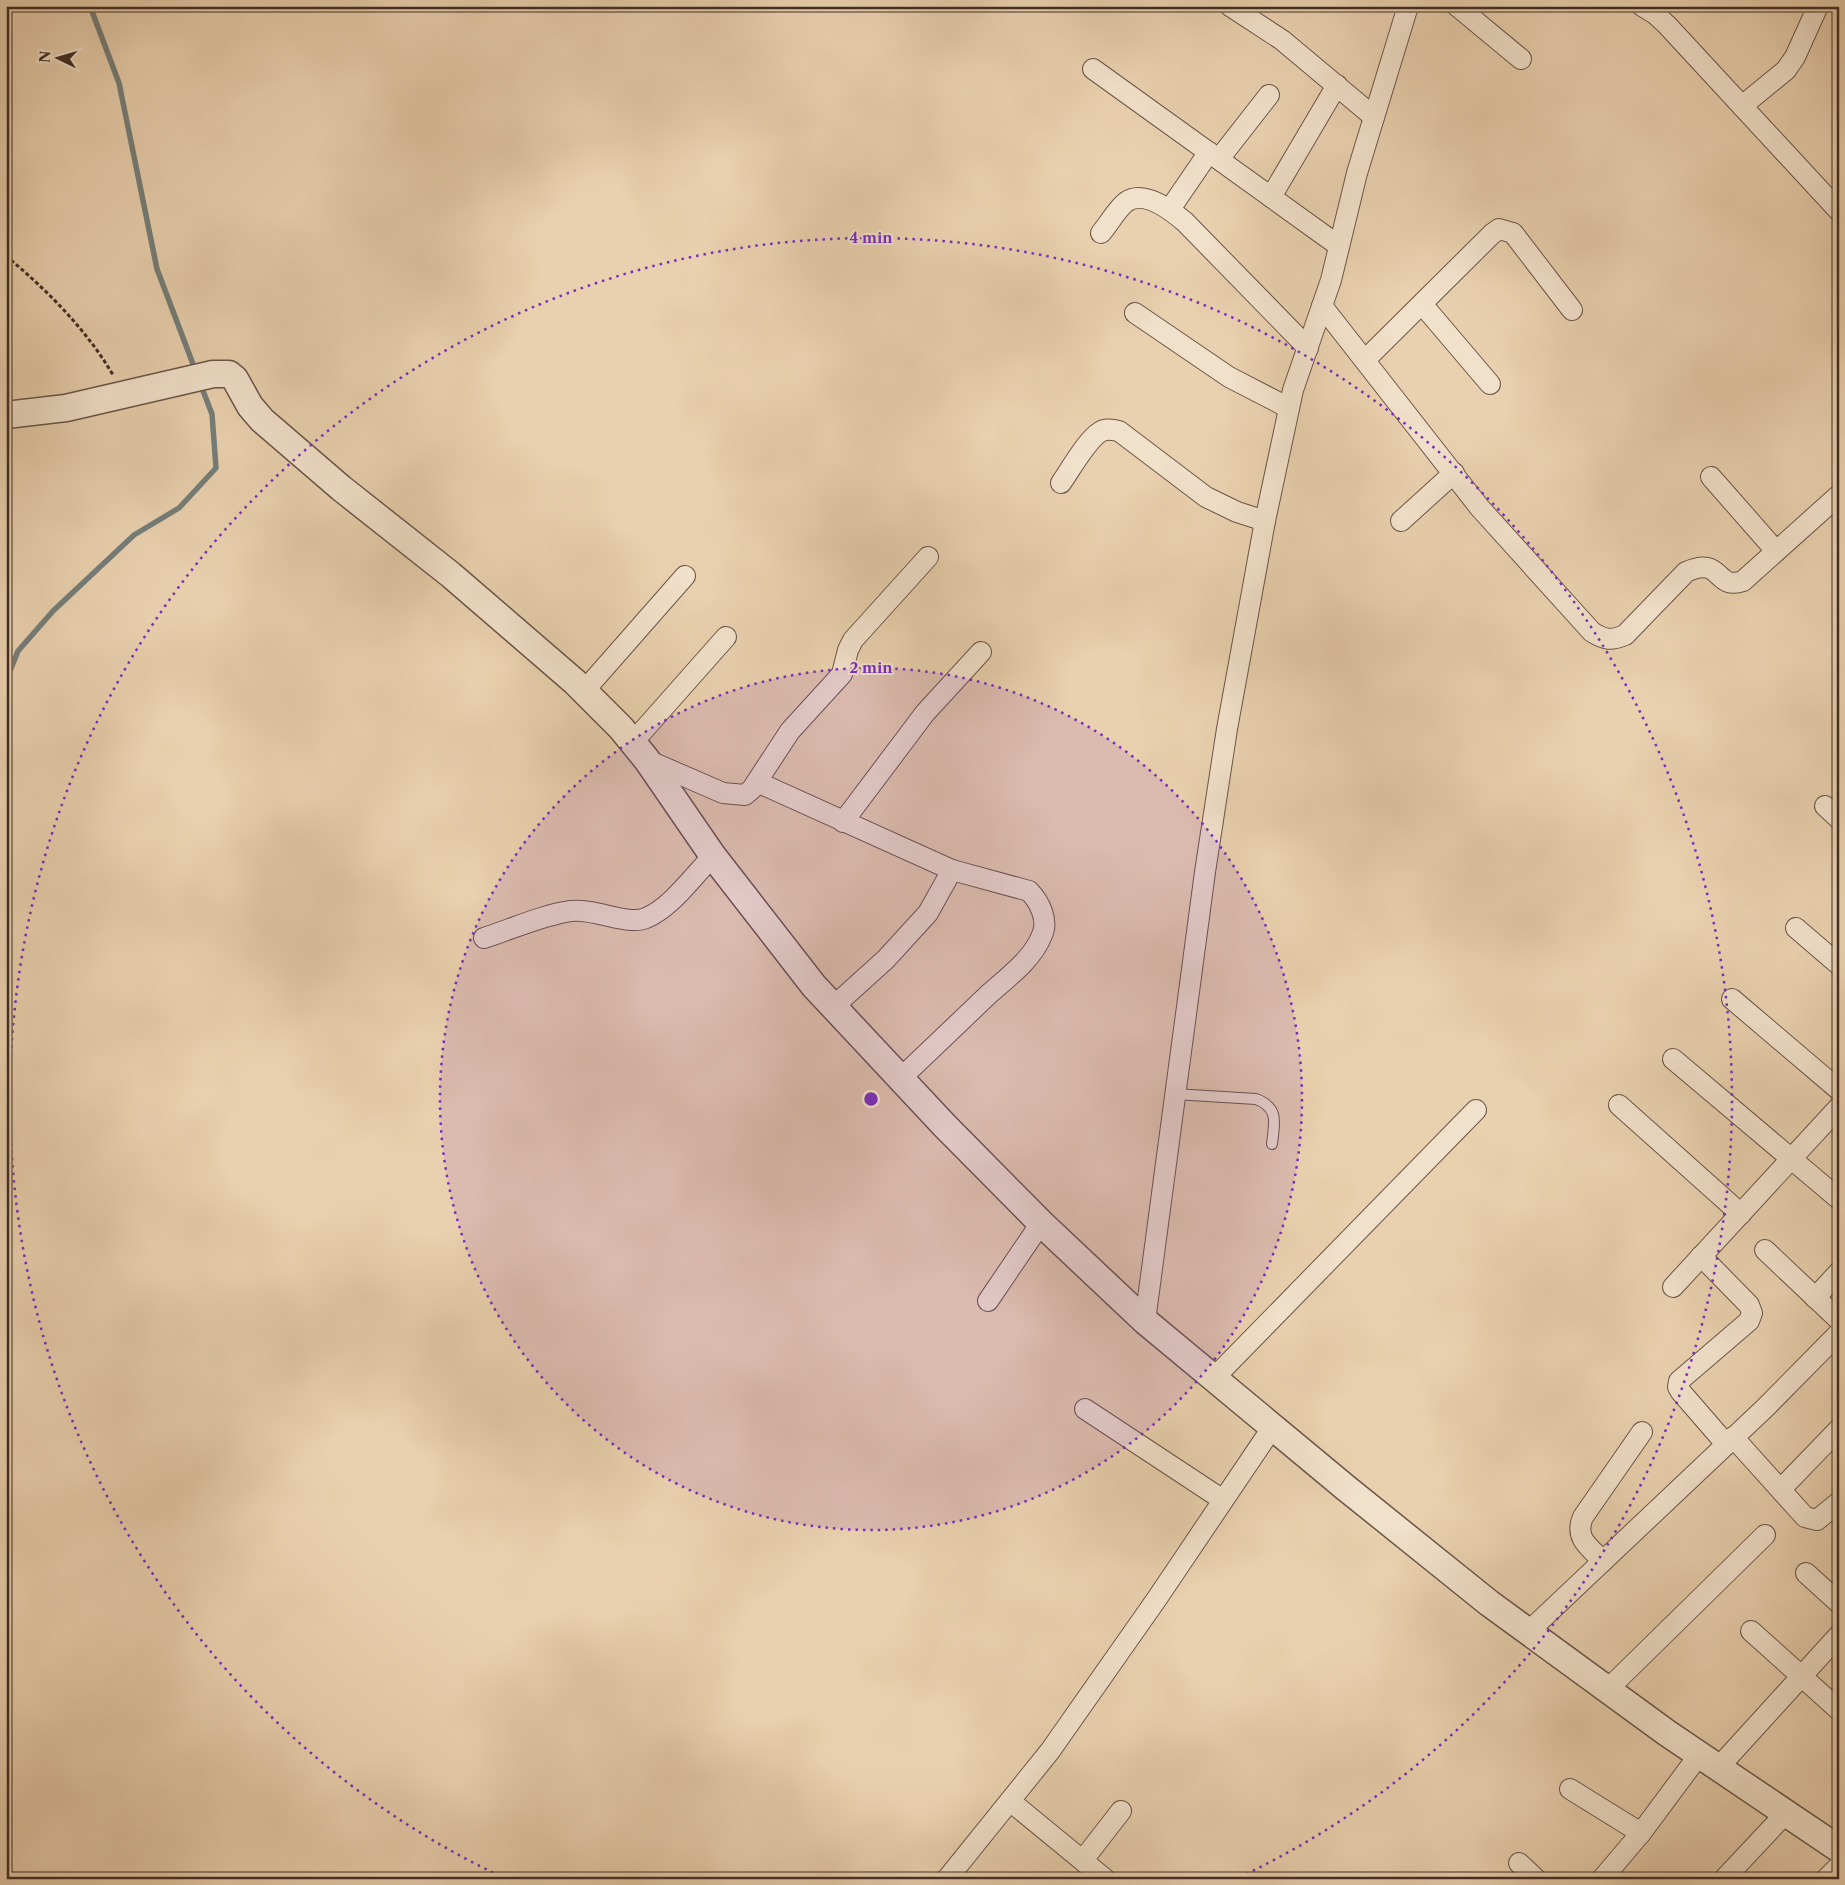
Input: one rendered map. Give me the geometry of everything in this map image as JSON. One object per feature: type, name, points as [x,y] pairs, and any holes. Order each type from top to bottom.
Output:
[{"type":"street","points":[[1230,6],[1282,40],[1374,117]]},
{"type":"street","points":[[1146,1321],[1174,1094],[1227,729],[1264,521],[1289,408],[1322,306],[1374,117],[1408,6]]},
{"type":"street","points":[[1457,6],[1521,59]]},
{"type":"street","points":[[1642,6],[1667,25],[1839,211]]},
{"type":"street","points":[[1742,106],[1786,70],[1795,58],[1818,6]]},
{"type":"street","points":[[1093,69],[1339,246]]},
{"type":"street","points":[[1271,197],[1338,85]]},
{"type":"street","points":[[1170,209],[1214,156],[1269,95]]},
{"type":"street","points":[[1101,233],[1125,203],[1134,198],[1149,200],[1170,209],[1308,348]]},
{"type":"street","points":[[1365,360],[1499,229],[1513,233],[1572,310]]},
{"type":"street","points":[[1422,304],[1490,384]]},
{"type":"street","points":[[1322,306],[1480,508],[1592,632],[1603,639],[1614,640],[1625,635],[1686,572],[1698,567],[1708,566],[1715,570],[1723,580],[1736,584],[1742,581],[1836,502]]},
{"type":"street","points":[[1135,313],[1229,377],[1289,408]]},
{"type":"street","points":[[6,415],[66,408],[213,374],[229,374],[235,379],[250,406],[282,437],[341,488],[451,575],[584,691],[640,751],[712,856],[814,986],[900,1078],[1041,1223],[1146,1321],[1272,1428],[1528,1632],[1709,1762],[1839,1848]]},
{"type":"street","points":[[1061,483],[1094,438],[1101,431],[1109,429],[1119,431],[1206,497],[1229,509],[1264,521]]},
{"type":"street","points":[[1400,521],[1454,473]]},
{"type":"street","points":[[1711,477],[1776,551]]},
{"type":"street","points":[[640,751],[723,793],[735,796],[744,795],[757,782],[790,731],[842,674],[848,650],[853,640],[928,557]]},
{"type":"street","points":[[584,691],[686,576]]},
{"type":"street","points":[[640,751],[726,637]]},
{"type":"street","points":[[843,822],[920,720],[981,652]]},
{"type":"street","points":[[757,782],[952,870],[1029,891],[1035,897],[1041,909],[1044,933],[1038,944],[1020,966],[900,1078]]},
{"type":"street","points":[[484,938],[571,911],[595,911],[633,920],[644,919],[667,905],[712,856]]},
{"type":"street","points":[[834,1007],[886,960],[928,913],[952,870]]},
{"type":"street","points":[[1796,928],[1839,965]]},
{"type":"street","points":[[1732,999],[1839,1090]]},
{"type":"street","points":[[1673,1059],[1839,1198]]},
{"type":"street","points":[[1619,1105],[1741,1214]]},
{"type":"street","points":[[1673,1288],[1839,1107]]},
{"type":"street","points":[[1213,1379],[1476,1110]]},
{"type":"street","points":[[988,1301],[1041,1223]]},
{"type":"street","points":[[1765,1250],[1839,1320]]},
{"type":"street","points":[[1701,1256],[1749,1305],[1752,1313],[1749,1320],[1678,1381],[1678,1387],[1811,1520],[1817,1520],[1839,1502]]},
{"type":"street","points":[[1815,1298],[1839,1272]]},
{"type":"street","points":[[1528,1632],[1730,1441],[1839,1333]]},
{"type":"street","points":[[1085,1409],[1224,1500]]},
{"type":"street","points":[[952,1877],[1061,1735],[1272,1428]]},
{"type":"street","points":[[1781,1490],[1839,1429]]},
{"type":"street","points":[[1603,1560],[1584,1542],[1579,1527],[1582,1517],[1642,1432]]},
{"type":"street","points":[[1607,1690],[1765,1535]]},
{"type":"street","points":[[1806,1574],[1839,1603]]},
{"type":"street","points":[[1751,1632],[1839,1710]]},
{"type":"street","points":[[1602,1879],[1640,1833],[1709,1762],[1802,1676],[1839,1635]]},
{"type":"street","points":[[1570,1789],[1640,1833]]},
{"type":"street","points":[[1010,1800],[1105,1879]]},
{"type":"street","points":[[1083,1860],[1121,1811]]},
{"type":"street","points":[[1724,1879],[1785,1814]]},
{"type":"street","points":[[1519,1863],[1536,1879]]},
{"type":"street","points":[[1826,1879],[1839,1866]]},
{"type":"lane","points":[[1174,1094],[1256,1100],[1266,1103],[1271,1108],[1274,1117],[1272,1144]]},
{"type":"path","points":[[6,256],[25,271],[96,347],[134,393]]},
{"type":"waterway","points":[[90,6],[119,83],[157,269],[196,372]]},
{"type":"waterway","points":[[6,681],[18,651],[53,611],[134,535],[179,508],[216,468],[212,414],[200,383]]}]
